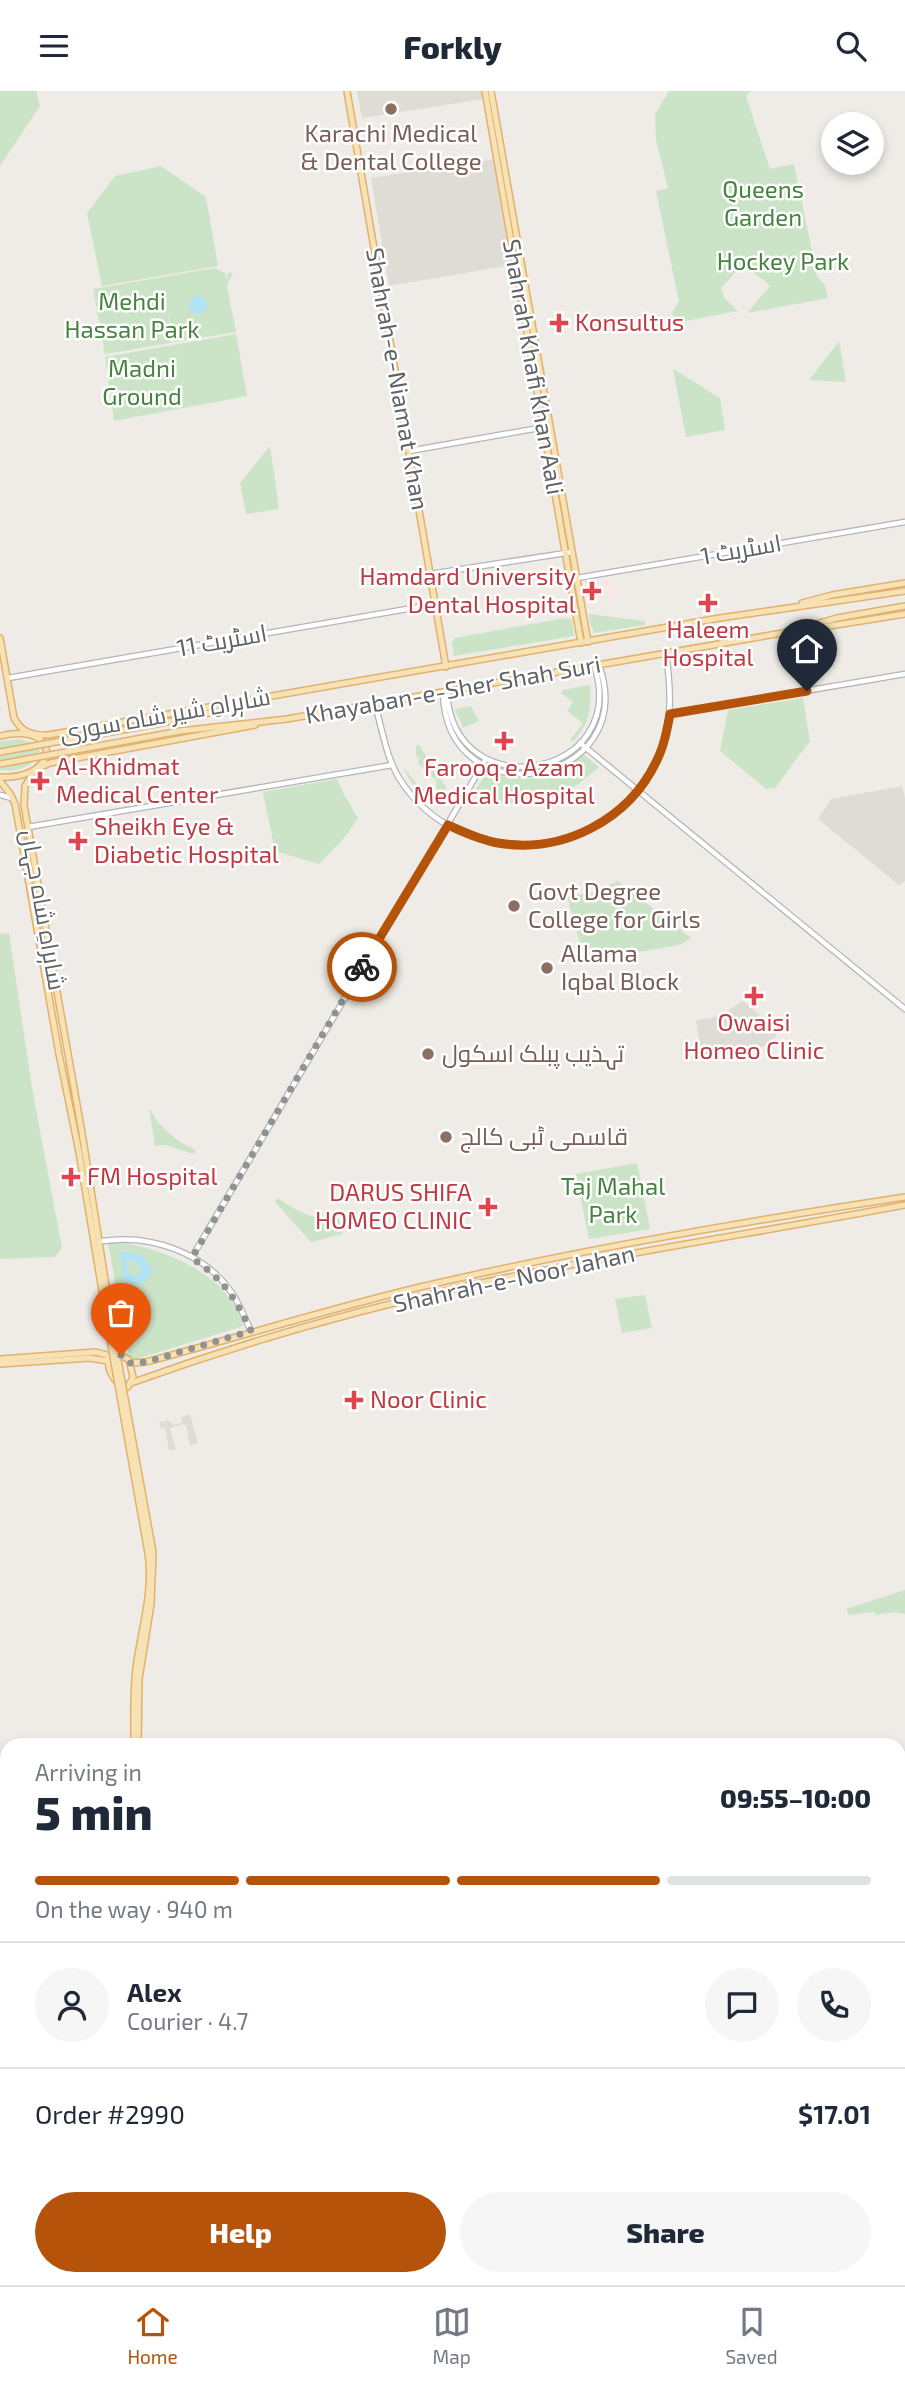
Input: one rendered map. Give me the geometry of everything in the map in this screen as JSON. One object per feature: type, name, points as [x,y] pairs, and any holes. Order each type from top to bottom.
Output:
[{"type":"main road","name":"Shahrah-e-Niamat Khan","points":[[347,91],[446,667]]},
{"type":"main road","name":"Shahrah Khafi Khan Aali","points":[[485,91],[496,135]]},
{"type":"main road","name":"Shahrah Khafi Khan Aali","points":[[491,91],[496,135],[585,643]]},
{"type":"main road","name":"Shahrah Khafi Khan Aali","points":[[569,552],[577,578],[585,643]]},
{"type":"main road","points":[[782,608],[832,595],[905,583]]},
{"type":"main road","name":"Khayaban-e-Sher Shah Suri","points":[[282,695],[782,608],[834,603],[905,591]]},
{"type":"main road","name":"Khayaban-e-Sher Shah Suri","points":[[0,764],[180,731],[287,719],[445,692],[788,632],[837,618],[905,606]]},
{"type":"main road","points":[[788,632],[905,614]]},
{"type":"main road","points":[[0,638],[14,718],[18,725],[30,734]]},
{"type":"main road","name":"شاہراہِ شیر شاہ سوری","points":[[0,752],[178,720],[282,695]]},
{"type":"main road","name":"شاہراہِ شیر شاہ سوری","points":[[0,736],[16,733],[59,734],[282,695]]},
{"type":"main road","points":[[0,779],[22,775],[50,763],[287,719]]},
{"type":"main road","name":"شاہراہِ شاہ جہاں","points":[[30,734],[41,740],[47,752],[45,759],[25,786],[24,796],[68,1053],[81,1151]]},
{"type":"main road","name":"شاہراہِ شاہ جہاں","points":[[0,779],[13,799],[58,1054],[81,1151]]},
{"type":"main road","points":[[81,1151],[149,1559],[147,1603],[134,1691],[136,1738]]},
{"type":"main road","name":"Shahrah-e-Noor Jahan","points":[[130,1363],[146,1362],[195,1349],[351,1304],[535,1262],[905,1197]]},
{"type":"main road","name":"Shahrah-e-Noor Jahan","points":[[131,1383],[198,1359],[354,1313],[537,1272],[905,1205]]},
{"type":"main road","points":[[703,1231],[705,1241]]},
{"type":"main road","points":[[535,1262],[537,1272]]},
{"type":"main road","points":[[417,1288],[420,1299]]},
{"type":"main road","points":[[351,1304],[354,1313]]},
{"type":"main road","points":[[195,1349],[198,1359]]},
{"type":"main road","points":[[0,1359],[96,1352],[109,1358],[116,1382],[124,1388],[131,1383],[130,1363],[121,1355],[109,1358],[0,1364]]},
{"type":"street","points":[[409,451],[547,427]]},
{"type":"street","name":"اسٹریٹ 1","points":[[577,578],[905,521]]},
{"type":"street","points":[[430,574],[569,552]]},
{"type":"street","name":"اسٹریٹ 11","points":[[8,678],[436,604]]},
{"type":"street","points":[[377,712],[392,765],[411,793],[448,825],[480,839],[497,843],[548,843],[591,829],[620,809],[639,791],[657,760],[670,714],[666,653]]},
{"type":"street","points":[[445,692],[456,727],[485,761],[510,767],[536,768],[560,759],[593,737],[603,712],[604,686],[596,665]]},
{"type":"street","points":[[670,714],[905,674]]},
{"type":"street","points":[[583,745],[905,1009]]},
{"type":"street","points":[[192,1258],[485,761]]},
{"type":"street","points":[[28,827],[392,765]]},
{"type":"street","points":[[0,795],[13,799]]},
{"type":"street","points":[[103,1241],[142,1240],[165,1245],[192,1258],[230,1290],[251,1331]]},
{"type":"shaded area","name":"Karachi Medical & Dental College","points":[[357,91],[482,91],[483,99],[362,118]]},
{"type":"shaded area","points":[[495,159],[512,265],[389,286],[371,178]]},
{"type":"shaded area","name":"Hamdard University Dental Hospital","points":[[615,579],[616,596],[608,598],[606,591],[611,590],[610,588],[596,591],[600,599],[586,602],[582,583],[592,581],[593,584]]},
{"type":"shaded area","points":[[902,786],[905,798],[905,881],[899,885],[818,819],[831,799]]},
{"type":"shaded area","points":[[743,1000],[778,1031],[772,1045],[702,1057],[696,1020],[712,1018]]},
{"type":"shaded area","points":[[190,1414],[198,1443],[190,1446],[186,1425],[183,1424],[170,1428],[176,1449],[169,1451],[165,1428],[161,1429],[159,1422],[162,1421],[164,1425],[167,1420],[174,1425],[182,1422],[181,1417]]},
{"type":"green space","points":[[0,91],[36,91],[40,106],[0,166]]},
{"type":"green space","points":[[669,91],[751,91],[746,96],[770,169],[794,164],[817,276],[825,285],[828,298],[747,313],[770,286],[746,266],[741,266],[721,288],[725,299],[738,311],[675,323],[672,312],[679,302],[656,191],[668,188],[656,140],[655,115]]},
{"type":"green space","points":[[161,166],[206,197],[218,266],[102,286],[87,213],[115,176]]},
{"type":"green space","name":"Mehdi Hassan Park","points":[[215,268],[225,273],[227,283],[227,274],[233,272],[227,286],[236,332],[174,342],[168,313],[171,343],[105,354],[93,289]]},
{"type":"green space","name":"Madni Ground","points":[[236,334],[247,396],[114,421],[105,357]]},
{"type":"green space","points":[[839,341],[846,382],[809,380]]},
{"type":"green space","points":[[673,369],[720,398],[725,430],[686,437]]},
{"type":"green space","points":[[270,446],[279,509],[246,514],[240,483]]},
{"type":"green space","points":[[589,614],[645,621],[645,625],[594,633]]},
{"type":"green space","points":[[565,618],[572,619],[574,636],[454,656],[452,642],[455,638]]},
{"type":"green space","points":[[590,685],[588,716],[583,729],[573,742],[570,740],[583,723],[567,711],[573,702],[561,693],[563,690]]},
{"type":"green space","points":[[803,698],[810,741],[775,788],[766,789],[720,751],[728,710]]},
{"type":"green space","points":[[471,706],[479,721],[463,728],[455,709]]},
{"type":"green space","points":[[19,739],[35,743],[41,753],[24,768],[0,770],[0,741]]},
{"type":"green space","points":[[419,745],[446,787],[444,792],[437,792],[436,779],[431,777],[431,771],[423,769],[418,762],[420,758],[416,756],[416,746]]},
{"type":"green space","points":[[582,753],[599,767],[555,797],[525,804],[492,799],[474,792],[487,772],[514,778],[538,777],[561,769]]},
{"type":"green space","points":[[403,767],[418,786],[441,795],[437,805],[413,783]]},
{"type":"green space","points":[[337,779],[358,818],[340,843],[319,864],[275,851],[263,792]]},
{"type":"green space","points":[[618,881],[691,938],[680,945],[585,961],[567,897],[593,892]]},
{"type":"green space","points":[[9,933],[32,1088],[62,1248],[55,1257],[0,1259],[0,934]]},
{"type":"green space","points":[[149,1108],[169,1133],[196,1150],[194,1154],[165,1145],[155,1146]]},
{"type":"green space","name":"Taj Mahal Park","points":[[637,1163],[650,1229],[589,1239],[576,1174]]},
{"type":"green space","points":[[278,1198],[307,1215],[339,1219],[343,1234],[311,1242],[275,1202]]},
{"type":"green space","points":[[115,1241],[180,1260],[208,1277],[232,1301],[244,1326],[130,1361],[108,1243]]},
{"type":"green space","points":[[645,1295],[652,1328],[622,1333],[615,1299]]},
{"type":"green space","points":[[905,1590],[905,1614],[894,1612],[876,1615],[874,1612],[849,1615],[846,1609]]},
{"type":"water","points":[[198,296],[204,299],[207,305],[204,311],[198,314],[192,311],[189,305],[192,299]]},
{"type":"water","points":[[120,1252],[141,1254],[153,1271],[144,1282],[132,1284],[124,1281]],"holes":[[[127,1259],[138,1262],[141,1269],[138,1276],[129,1274]]]},
{"type":"way so far","points":[[121,1355],[130,1363],[146,1362],[251,1331],[230,1290],[192,1258],[362,967]]},
{"type":"place","name":"Karachi Medical & Dental College","points":[[391,109]]},
{"type":"place","name":"Konsultus","points":[[559,323]]},
{"type":"place","name":"Hamdard University Dental Hospital","points":[[592,591]]},
{"type":"place","name":"Haleem Hospital","points":[[708,603]]},
{"type":"place","name":"Farooq e Azam Medical Hospital","points":[[504,741]]},
{"type":"place","name":"Al-Khidmat Medical Center","points":[[40,781]]},
{"type":"place","name":"Sheikh Eye & Diabetic Hospital","points":[[78,841]]},
{"type":"place","name":"Govt Degree College for Girls","points":[[514,906]]},
{"type":"place","name":"Allama Iqbal Block","points":[[547,968]]},
{"type":"place","name":"Owaisi Homeo Clinic","points":[[754,996]]},
{"type":"place","name":"تہذیب پبلک اسکول","points":[[428,1054]]},
{"type":"place","name":"قاسمی ٹبی کالج","points":[[446,1137]]},
{"type":"place","name":"FM Hospital","points":[[71,1177]]},
{"type":"place","name":"DARUS SHIFA HOMEO CLINIC","points":[[488,1207]]},
{"type":"place","name":"Noor Clinic","points":[[354,1400]]},
{"type":"route","points":[[362,967],[448,825],[480,839],[497,843],[548,843],[578,835],[604,821],[639,791],[657,760],[670,714],[807,691]]},
{"type":"park label","name":"Queens Garden","points":[[763,204]]},
{"type":"park label","name":"Hockey Park","points":[[783,262]]}]
